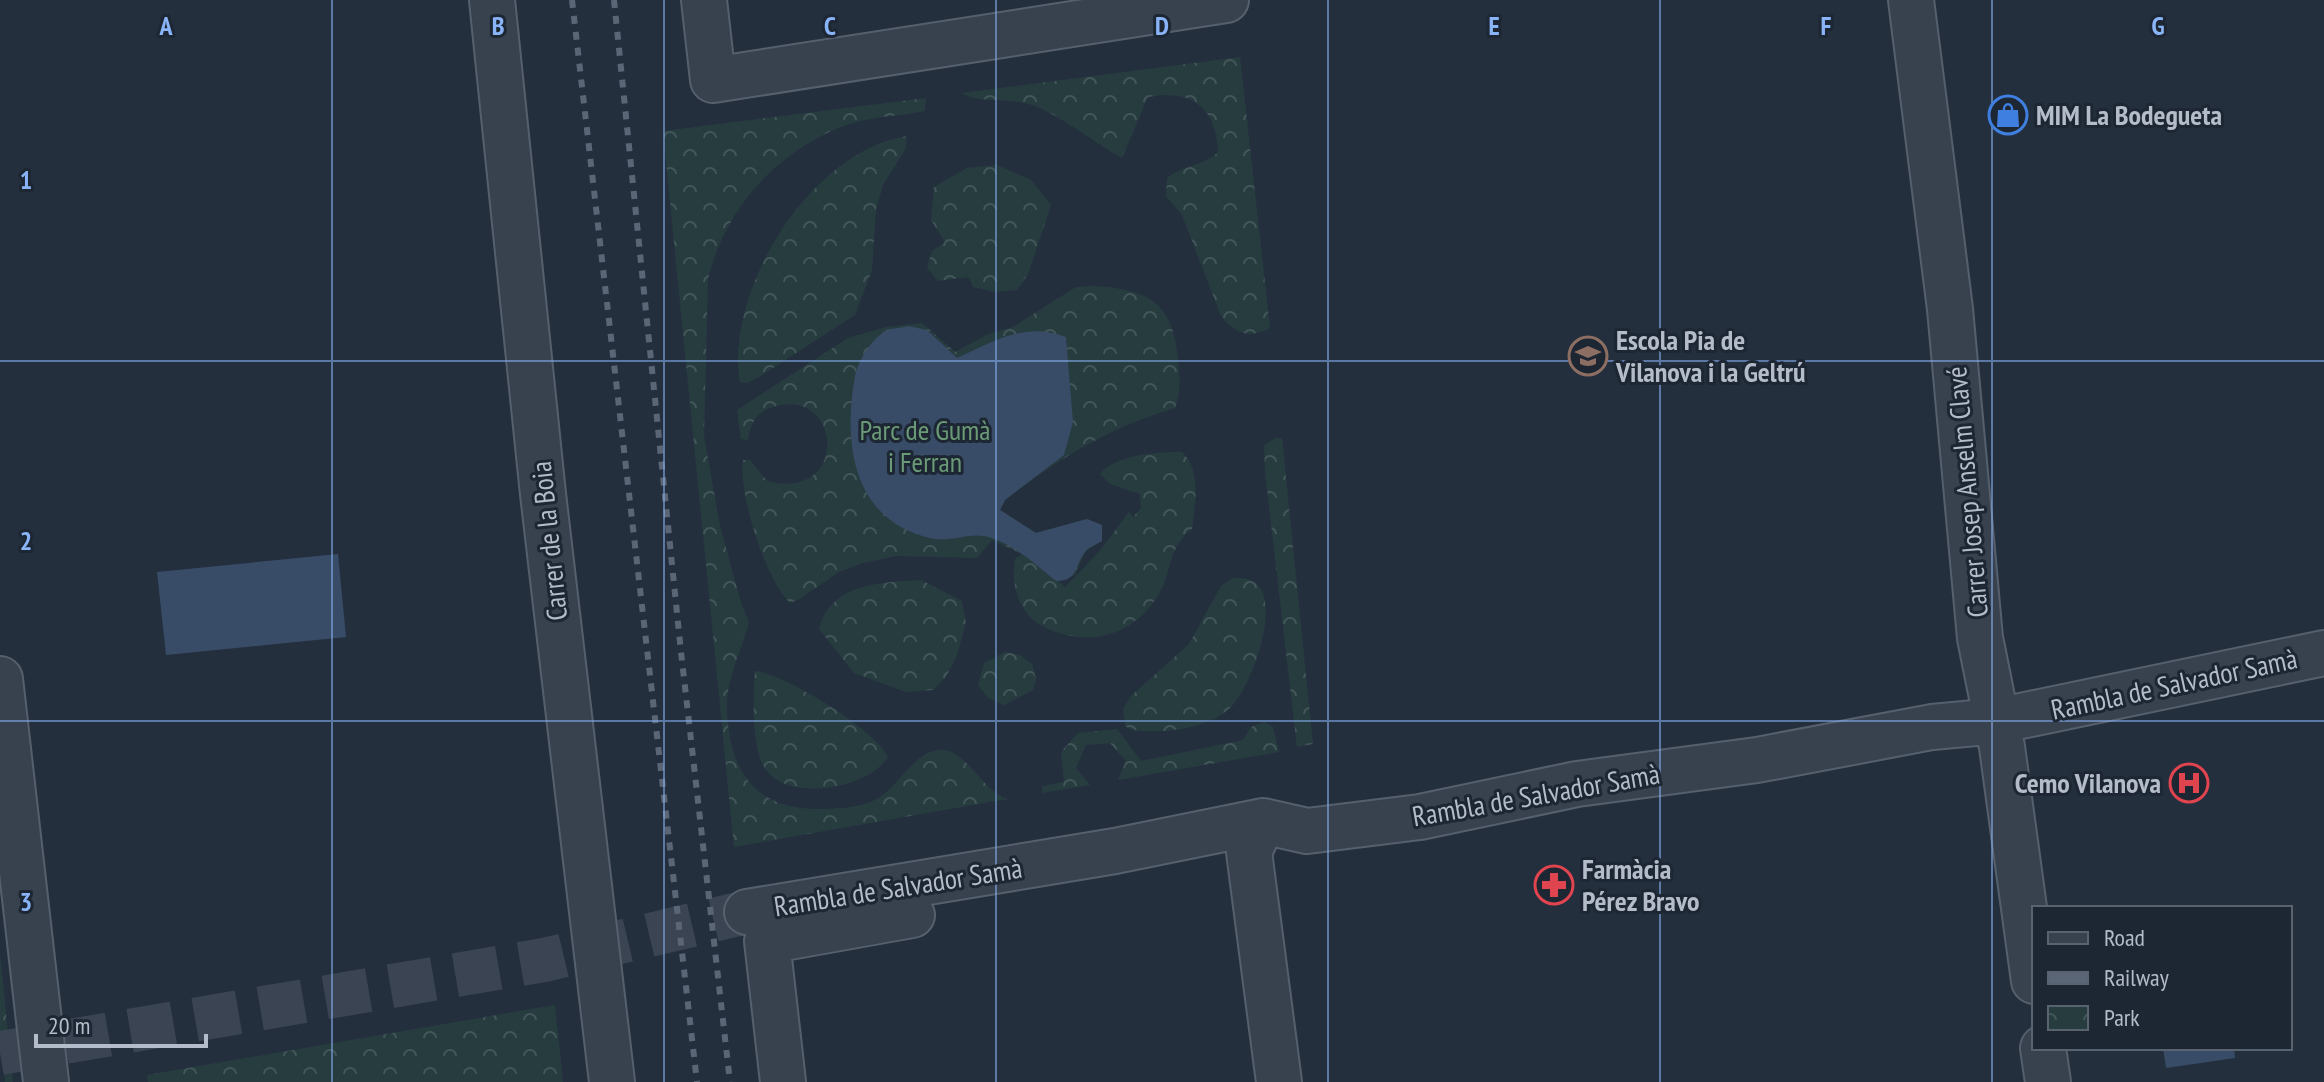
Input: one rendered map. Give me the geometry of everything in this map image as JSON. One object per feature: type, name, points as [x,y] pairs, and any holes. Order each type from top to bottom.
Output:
[{"type":"street","name":"Carrer de la Boia","points":[[492,0],[543,494],[612,1082]]},
{"type":"street","points":[[704,0],[713,80],[1104,9],[1226,0]]},
{"type":"street","name":"Carrer Josep Anselm Clavé","points":[[1911,0],[1950,309],[1980,638],[1997,721],[2032,967]]},
{"type":"street","name":"Rambla de Salvador Samà","points":[[783,1082],[757,927],[1115,851],[1420,817],[1577,784],[1757,760],[1932,727],[1997,721],[2324,653]]},
{"type":"street","points":[[0,679],[46,1082]]},
{"type":"street","points":[[1256,837],[1279,1082]]},
{"type":"street","points":[[2043,1050],[2048,1082]]},
{"type":"green space","points":[[1240,57],[1270,328],[1249,334],[1237,331],[1221,316],[1182,215],[1166,196],[1167,178],[1218,152],[1213,124],[1199,105],[1177,96],[1148,97],[1122,158],[1035,106],[1016,101],[978,99],[961,93]]},
{"type":"green space","points":[[926,98],[925,111],[852,123],[802,147],[760,183],[742,204],[716,253],[708,280],[704,436],[720,526],[749,622],[729,688],[729,733],[740,769],[750,783],[762,794],[796,807],[838,808],[873,801],[890,789],[922,757],[940,750],[958,756],[989,787],[1007,799],[734,847],[663,131]]},
{"type":"green space","points":[[907,136],[906,148],[883,185],[876,209],[872,270],[855,315],[759,377],[747,383],[740,382],[739,346],[746,307],[761,267],[782,230],[808,196],[839,167],[872,147]]},
{"type":"green space","points":[[997,165],[1031,180],[1051,205],[1028,274],[1017,290],[994,292],[973,287],[969,277],[937,281],[927,267],[932,251],[945,242],[931,220],[934,187],[967,168]]},
{"type":"green space","name":"Parc de Gumà i Ferran","points":[[1093,286],[1142,295],[1163,311],[1170,323],[1178,358],[1179,389],[1175,408],[1128,425],[1086,446],[1005,500],[1000,510],[1036,533],[1087,519],[1102,525],[1102,541],[1086,550],[1075,575],[1058,581],[1065,587],[1098,553],[1129,512],[1133,517],[1141,508],[1140,494],[1110,484],[1100,474],[1107,467],[1127,458],[1182,452],[1195,478],[1192,529],[1179,543],[1160,592],[1145,612],[1126,627],[1103,636],[1079,637],[1046,628],[1034,621],[1020,603],[1014,575],[1015,559],[1022,554],[992,540],[977,558],[896,556],[863,563],[839,572],[790,603],[772,576],[756,536],[745,493],[743,460],[750,460],[767,481],[794,483],[813,476],[824,461],[827,444],[824,427],[813,412],[796,405],[773,407],[755,419],[748,440],[741,439],[737,410],[848,338],[886,327],[922,323],[955,352],[988,334],[1013,327],[1076,287]]},
{"type":"green space","points":[[1275,438],[1282,438],[1313,744],[1297,747],[1265,472],[1264,445]]},
{"type":"green space","points":[[1233,578],[1248,579],[1258,585],[1265,600],[1266,615],[1253,668],[1238,698],[1215,718],[1188,728],[1146,731],[1125,726],[1123,709],[1131,696],[1189,644],[1221,586]]},
{"type":"green space","points":[[921,580],[962,601],[966,623],[956,658],[946,677],[933,690],[906,692],[854,673],[819,629],[825,614],[835,602],[860,588]]},
{"type":"green space","points":[[1005,652],[1020,655],[1032,664],[1036,679],[1033,690],[1004,705],[988,698],[978,685],[984,663]]},
{"type":"green space","points":[[755,671],[769,674],[828,705],[867,733],[888,757],[864,777],[829,788],[810,789],[777,780],[766,770],[758,750],[754,722]]},
{"type":"green space","points":[[1264,722],[1273,727],[1279,752],[1118,780],[1126,761],[1110,743],[1086,745],[1076,768],[1090,785],[1042,793],[1042,786],[1064,782],[1061,752],[1078,733],[1117,729],[1141,761],[1243,740],[1251,727]]},
{"type":"green space","points":[[0,954],[13,1082],[5,1082],[0,1032]]},
{"type":"green space","points":[[555,1005],[563,1082],[148,1082],[147,1075]]},
{"type":"water","points":[[908,326],[927,330],[957,358],[1024,332],[1037,331],[1066,337],[1073,422],[1064,455],[1005,500],[1000,510],[1036,533],[1087,519],[1102,525],[1102,541],[1086,551],[1069,578],[1056,581],[1023,554],[984,536],[937,539],[904,529],[884,515],[869,496],[853,452],[851,427],[855,376],[866,351],[880,335],[887,330]]},
{"type":"water","points":[[338,554],[346,637],[166,655],[157,572]]},
{"type":"water","points":[[2163,1050],[2234,1050],[2235,1058],[2166,1068]]},
{"type":"tunnel","points":[[0,1053],[544,960],[747,912]]},
{"type":"railway","points":[[572,0],[697,1082]]},
{"type":"railway","points":[[614,0],[681,652],[730,1082]]},
{"type":"place","name":"MIM La Bodegueta","points":[[2008,115]]},
{"type":"place","name":"Escola Pia de Vilanova i la Geltrú","points":[[1588,356]]},
{"type":"place","name":"Cemo Vilanova","points":[[2189,783]]},
{"type":"place","name":"Farmàcia Pérez Bravo","points":[[1554,885]]}]
